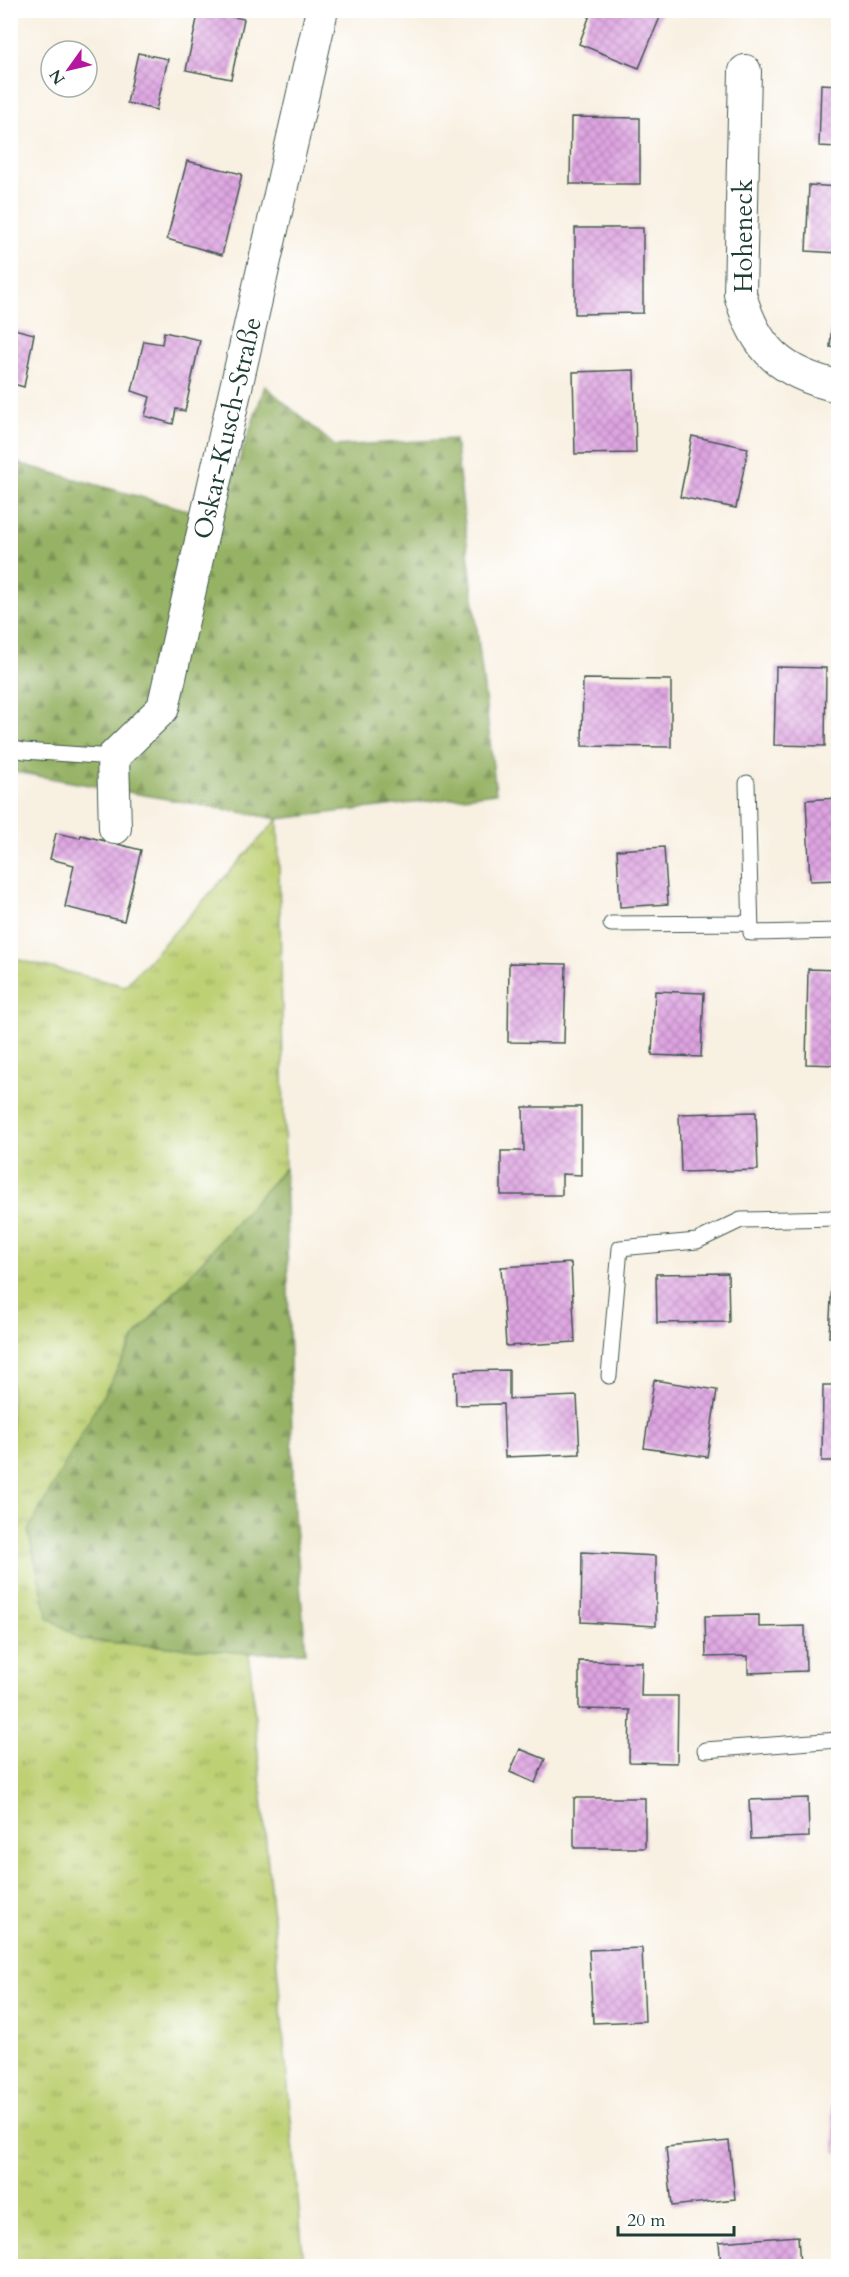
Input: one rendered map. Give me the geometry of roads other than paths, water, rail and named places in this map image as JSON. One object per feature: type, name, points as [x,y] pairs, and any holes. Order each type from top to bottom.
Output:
[{"type":"street","name":"Oskar-Kusch-Straße","points":[[113,758],[163,708],[322,10]]},
{"type":"street","name":"Hoheneck","points":[[745,71],[740,294],[747,320],[765,346],[785,367],[817,381],[838,386]]},
{"type":"street","points":[[113,758],[115,828]]},
{"type":"lane","points":[[10,748],[113,758]]},
{"type":"lane","points":[[747,783],[751,933],[838,931]]},
{"type":"lane","points":[[611,924],[750,923]]},
{"type":"lane","points":[[609,1376],[620,1248],[698,1240],[741,1220],[838,1218]]},
{"type":"lane","points":[[705,1750],[838,1740]]}]
